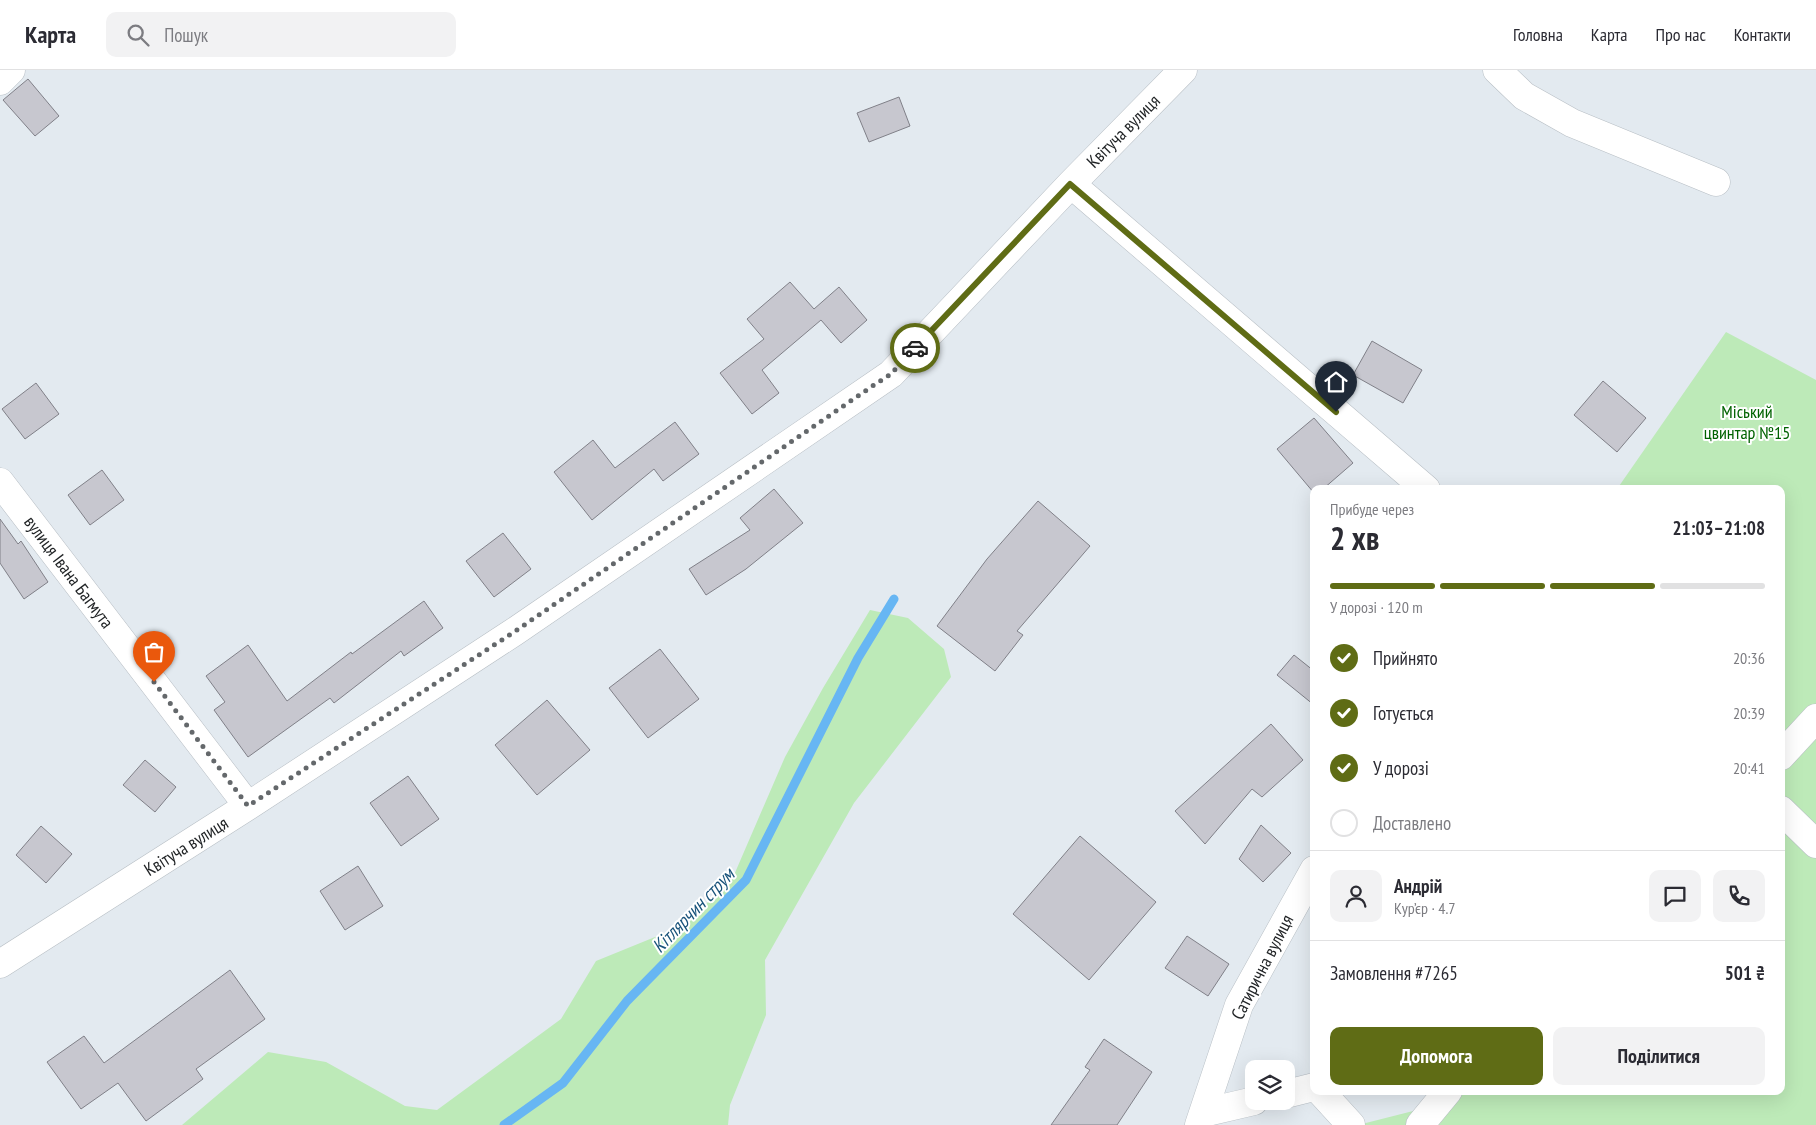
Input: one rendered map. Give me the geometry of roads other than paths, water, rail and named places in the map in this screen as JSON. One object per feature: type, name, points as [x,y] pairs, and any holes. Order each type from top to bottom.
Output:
[{"type":"street","points":[[0,80],[11,70]]},
{"type":"street","name":"Квітуча вулиця","points":[[0,964],[248,806],[514,632],[891,374],[1070,184],[1183,70]]},
{"type":"street","points":[[1497,70],[1524,96],[1572,123],[1716,182]]},
{"type":"street","points":[[1070,184],[1421,485]]},
{"type":"street","name":"вулиця Івана Багмута","points":[[0,482],[248,806]]},
{"type":"street","points":[[1785,752],[1816,718]]},
{"type":"street","points":[[1785,814],[1816,844]]},
{"type":"street","name":"Сатирична вулиця","points":[[1201,1119],[1239,1005],[1310,877]]},
{"type":"street","points":[[1295,1092],[1310,1088]]},
{"type":"street","points":[[1324,1095],[1351,1125]]},
{"type":"street","points":[[1420,1125],[1445,1095]]},
{"type":"street","points":[[1201,1119],[1245,1104]]},
{"type":"waterway","name":"Кітлярчин струм","points":[[504,1125],[563,1083],[627,1001],[746,880],[858,658],[894,599]]},
{"type":"park label","name":"Міський цвинтар №15","points":[[1747,421]]}]
